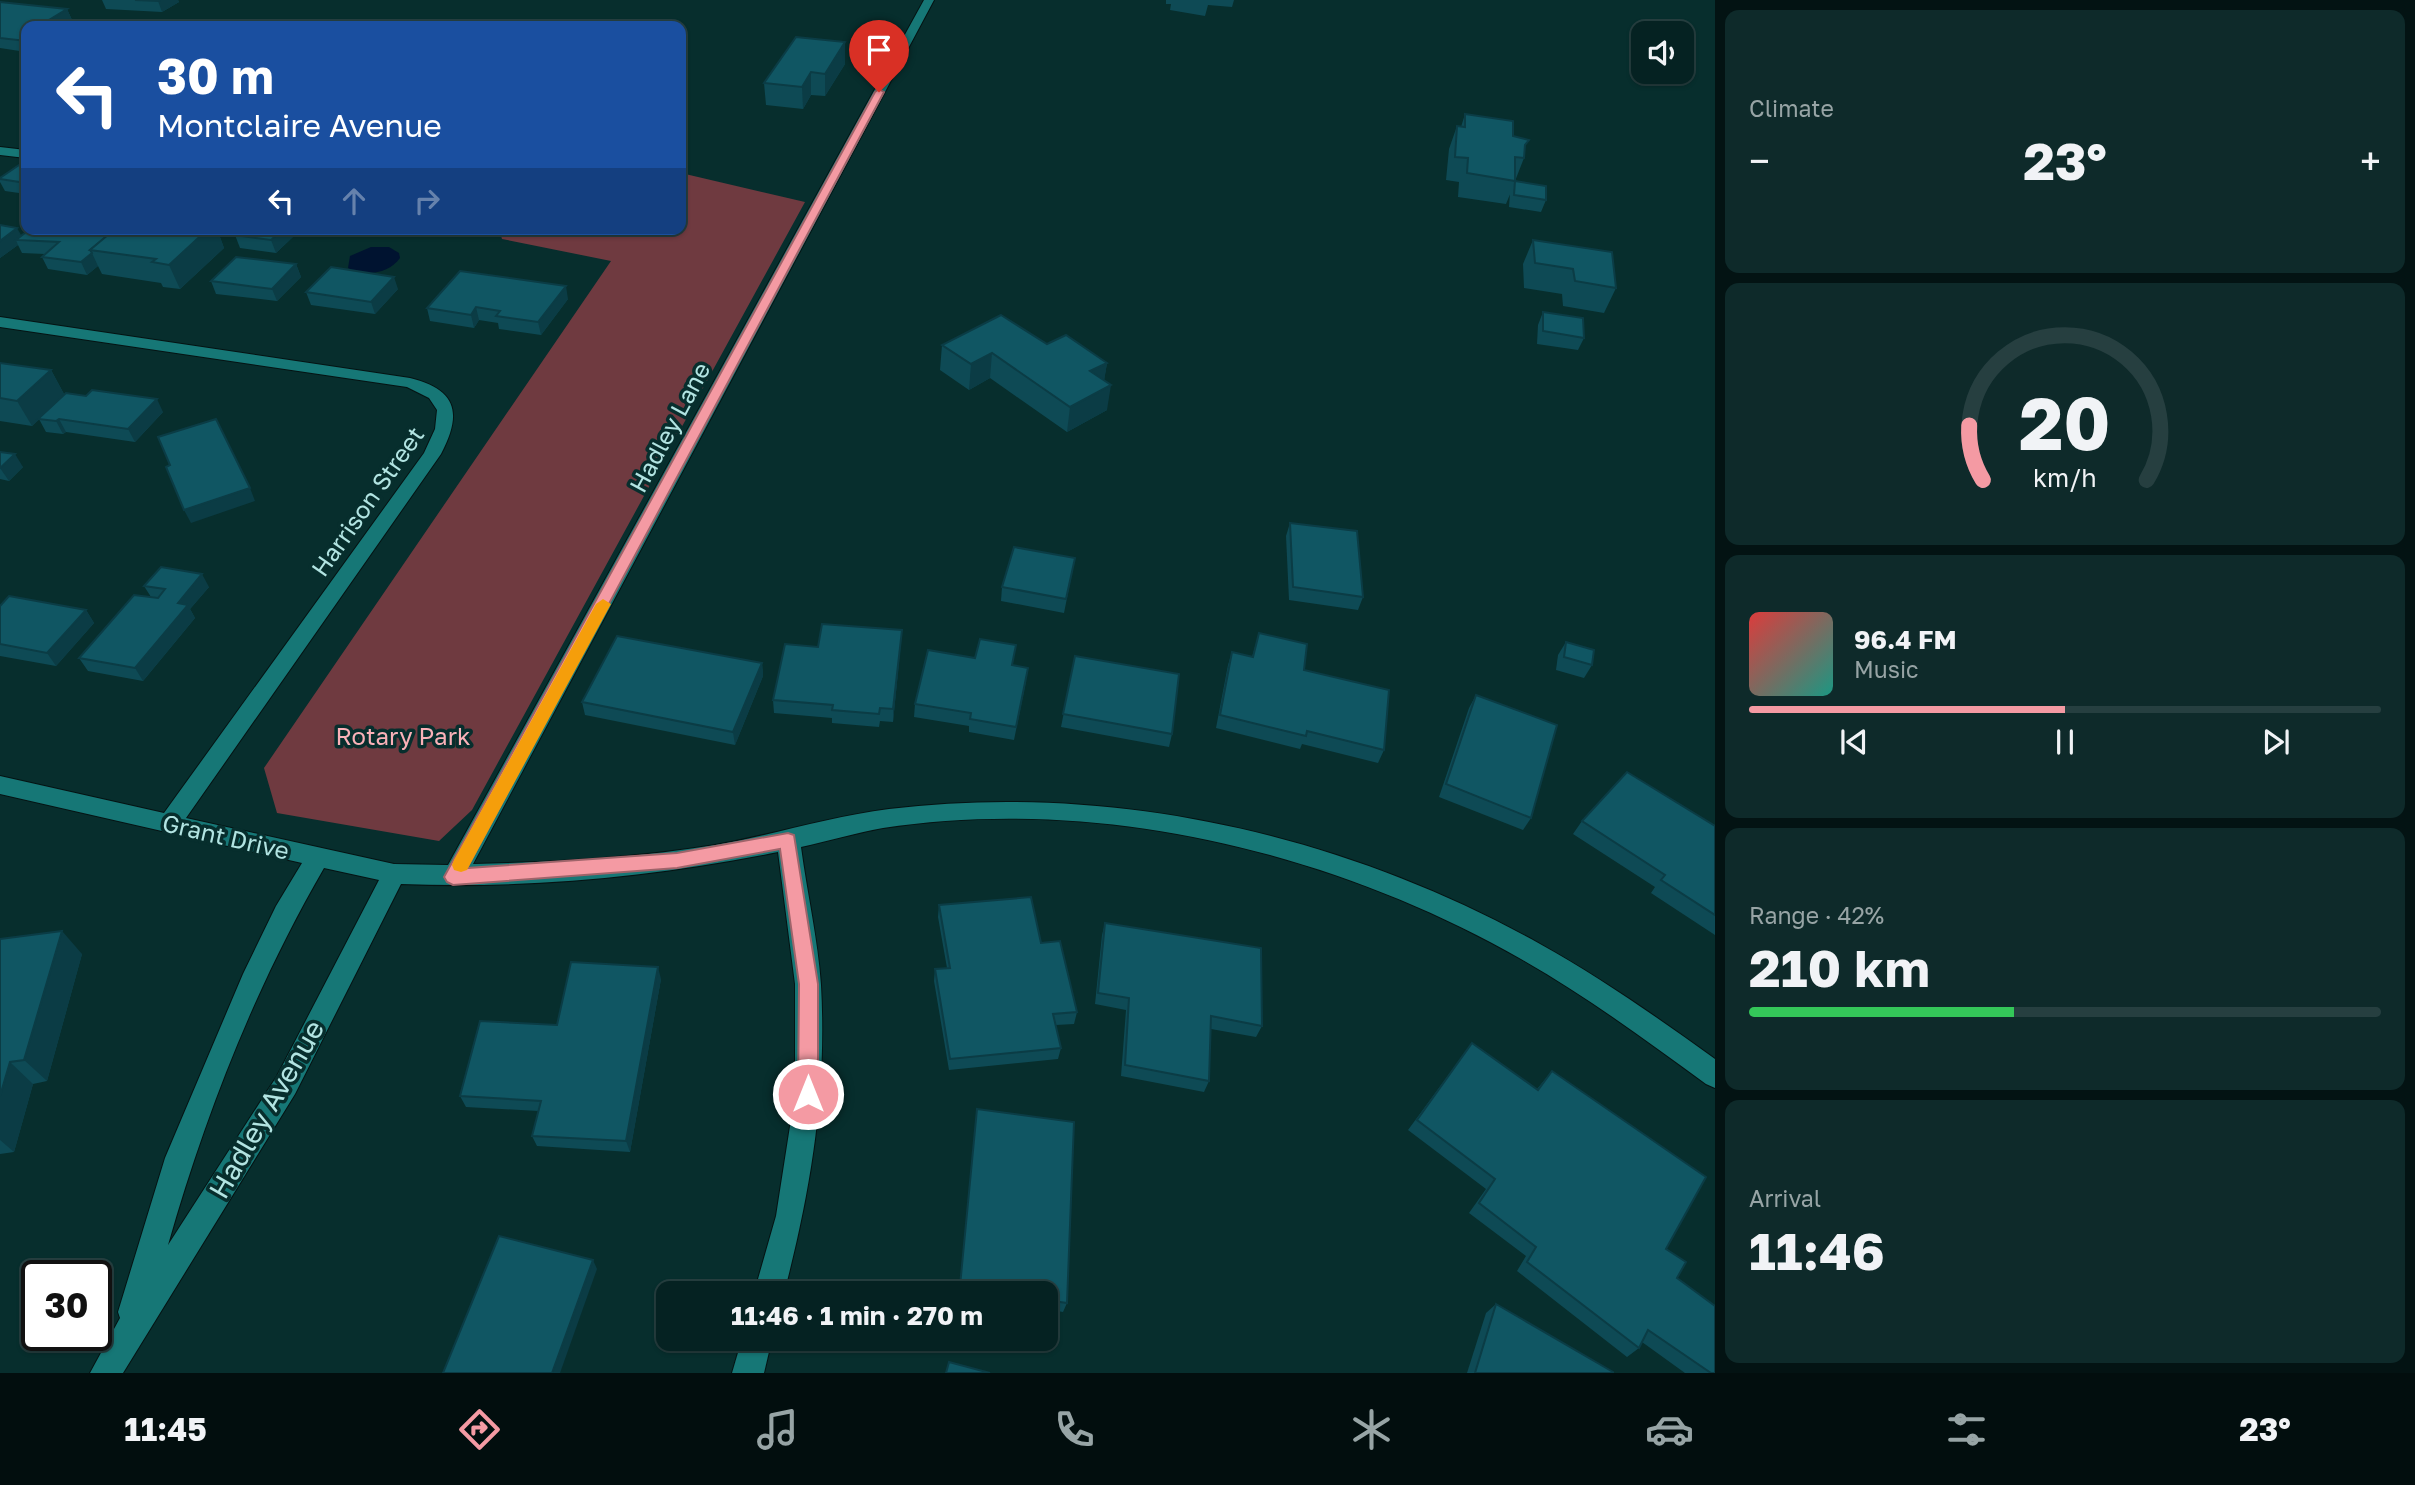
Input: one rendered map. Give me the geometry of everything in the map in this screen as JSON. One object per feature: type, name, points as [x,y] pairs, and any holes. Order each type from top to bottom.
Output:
[{"type":"street","name":"Hadley Lane","points":[[453,877],[475,841],[929,0]]},
{"type":"street","points":[[0,151],[21,153]]},
{"type":"street","name":"Harrison Street","points":[[0,322],[410,383],[429,389],[442,399],[446,412],[446,429],[432,454],[170,822]]},
{"type":"street","name":"Grant Drive","points":[[0,785],[394,874],[453,877],[677,860],[889,818],[991,808],[1094,811],[1199,825],[1305,853],[1392,884],[1508,939],[1609,999],[1715,1075]]},
{"type":"street","points":[[772,1281],[790,1216],[808,1094],[808,984],[788,840]]},
{"type":"street","name":"Hadley Avenue","points":[[126,1337],[179,1158],[256,974],[285,913],[318,857]]},
{"type":"street","name":"Hadley Avenue","points":[[106,1373],[126,1337],[286,1085],[394,874]]},
{"type":"street","points":[[748,1373],[754,1351]]},
{"type":"green space","name":"Rotary Park","points":[[686,174],[805,202],[472,810],[439,841],[277,813],[264,768],[611,261],[502,239],[501,235],[686,235]]},
{"type":"water","points":[[371,247],[389,247],[399,253],[400,258],[383,271],[369,273],[348,268],[350,256]]},
{"type":"building","points":[[0,2],[67,9],[47,21],[21,21],[21,40],[0,38]]},
{"type":"building","points":[[796,37],[845,42],[825,74],[811,72],[802,87],[764,83]]},
{"type":"building","points":[[1465,114],[1513,121],[1513,136],[1529,140],[1525,145],[1524,158],[1515,157],[1515,181],[1467,173],[1468,158],[1455,157],[1457,126],[1465,127]]},
{"type":"building","points":[[21,164],[21,182],[0,178]]},
{"type":"building","points":[[1515,181],[1546,186],[1546,200],[1514,195]]},
{"type":"building","points":[[0,225],[17,228],[0,241]]},
{"type":"building","points":[[22,235],[108,235],[90,250],[92,253],[81,262],[42,257],[59,242],[16,240]]},
{"type":"building","points":[[108,235],[202,235],[169,265],[152,262],[156,259],[90,250]]},
{"type":"building","points":[[235,235],[276,235],[271,240]]},
{"type":"building","points":[[1533,240],[1612,252],[1616,288],[1575,281],[1573,269],[1535,263]]},
{"type":"building","points":[[236,257],[296,264],[272,289],[211,281]]},
{"type":"building","points":[[331,267],[394,277],[371,302],[306,292]]},
{"type":"building","points":[[460,271],[566,286],[538,322],[496,316],[500,311],[476,307],[471,315],[427,308]]},
{"type":"building","points":[[1543,312],[1583,318],[1584,338],[1543,331]]},
{"type":"building","points":[[1001,315],[1047,344],[1066,335],[1107,363],[1090,371],[1111,385],[1070,407],[992,353],[971,364],[942,345]]},
{"type":"building","points":[[0,363],[51,370],[17,401],[0,398]]},
{"type":"building","points":[[92,390],[157,399],[128,429],[59,419],[38,419],[66,393],[86,396]]},
{"type":"building","points":[[216,419],[250,488],[184,510],[166,467],[170,465],[158,437]]},
{"type":"building","points":[[0,452],[15,454],[0,468]]},
{"type":"building","points":[[1290,523],[1357,531],[1363,597],[1293,587]]},
{"type":"building","points":[[1014,547],[1075,558],[1066,599],[1002,587]]},
{"type":"building","points":[[161,567],[202,574],[178,603],[188,605],[135,668],[79,658],[134,595],[158,598],[165,589],[144,586]]},
{"type":"building","points":[[9,596],[86,610],[47,653],[0,644],[0,606]]},
{"type":"building","points":[[822,624],[902,630],[893,709],[880,708],[879,714],[832,710],[833,705],[773,700],[785,644],[818,647]]},
{"type":"building","points":[[1259,633],[1307,644],[1304,670],[1389,690],[1384,750],[1307,731],[1306,736],[1220,715],[1232,652],[1253,657]]},
{"type":"building","points":[[617,636],[762,663],[733,732],[582,702]]},
{"type":"building","points":[[980,639],[1016,645],[1012,665],[1028,668],[1016,727],[970,719],[971,713],[915,704],[928,650],[975,658]]},
{"type":"building","points":[[1566,642],[1594,650],[1592,665],[1564,657]]},
{"type":"building","points":[[1075,656],[1179,674],[1172,734],[1063,714]]},
{"type":"building","points":[[1476,695],[1557,725],[1531,818],[1446,784]]},
{"type":"building","points":[[1627,772],[1715,826],[1715,915],[1661,880],[1665,875],[1582,821]]},
{"type":"building","points":[[1031,897],[1041,943],[1060,941],[1077,1012],[1053,1014],[1061,1048],[950,1059],[935,969],[950,968],[939,905]]},
{"type":"building","points":[[1105,923],[1261,948],[1262,1026],[1211,1016],[1209,1081],[1125,1065],[1129,998],[1098,993]]},
{"type":"building","points":[[62,931],[24,1060],[10,1062],[0,1096],[0,939]]},
{"type":"building","points":[[571,962],[658,967],[626,1141],[532,1136],[541,1101],[460,1096],[480,1021],[557,1025]]},
{"type":"building","points":[[1472,1043],[1538,1090],[1552,1071],[1706,1177],[1666,1249],[1686,1262],[1677,1278],[1715,1306],[1715,1373],[1711,1373],[1648,1330],[1639,1348],[1527,1262],[1536,1247],[1479,1203],[1495,1179],[1417,1120]]},
{"type":"building","points":[[977,1109],[1074,1122],[1067,1303],[1058,1302],[1058,1281],[960,1281]]},
{"type":"building","points":[[499,1236],[593,1260],[552,1373],[443,1373]]},
{"type":"building","points":[[1496,1304],[1613,1372],[1613,1373],[1475,1373]]},
{"type":"building","points":[[949,1362],[990,1373],[946,1373]]},
{"type":"slow traffic","points":[[461,865],[603,604]]},
{"type":"route","points":[[808,1094],[808,984],[788,840],[677,860],[453,877],[495,805],[879,92]]}]
